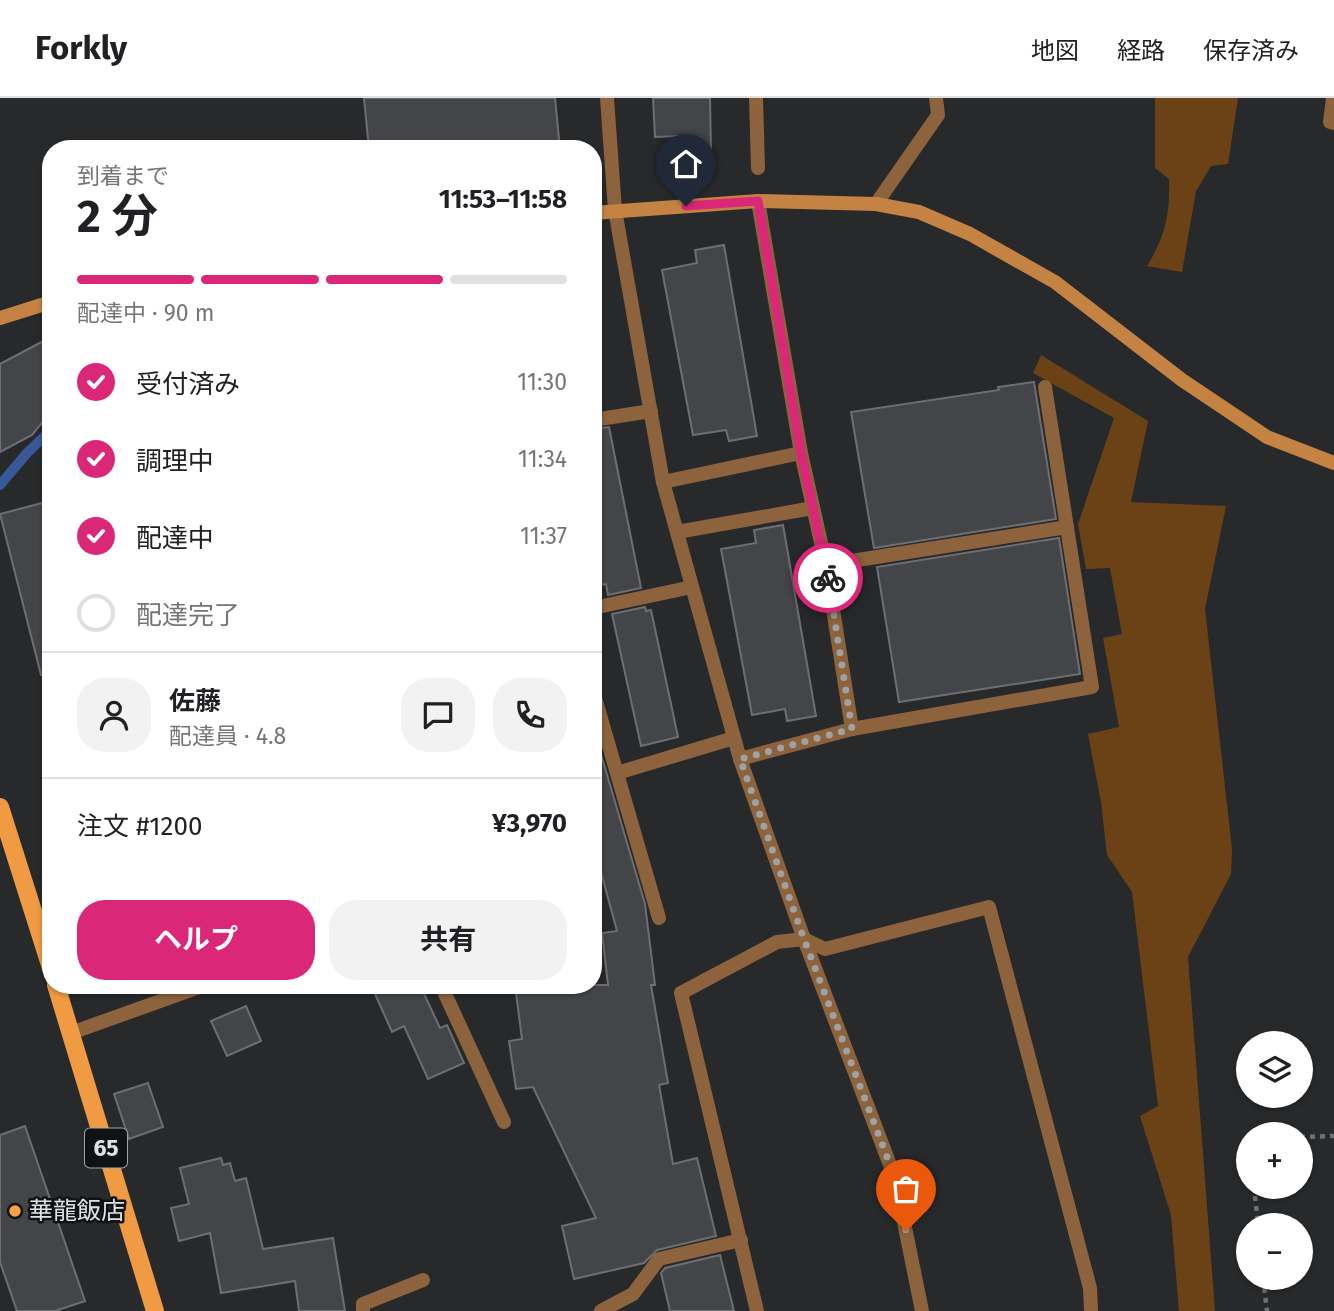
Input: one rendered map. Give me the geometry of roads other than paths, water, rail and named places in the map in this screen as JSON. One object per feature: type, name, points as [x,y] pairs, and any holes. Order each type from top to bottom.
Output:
[{"type":"main road","points":[[0,807],[42,940]]},
{"type":"main road","name":"65","points":[[59,994],[155,1311]]},
{"type":"street","points":[[607,98],[615,211],[663,482],[740,759],[804,939],[895,1178],[922,1311]]},
{"type":"street","points":[[756,98],[758,168]]},
{"type":"street","points":[[876,204],[938,115],[936,98]]},
{"type":"street","points":[[1333,98],[1330,122],[1334,123]]},
{"type":"street","points":[[758,201],[801,453],[826,565],[852,729]]},
{"type":"street","points":[[602,212],[758,201],[876,204],[919,212],[970,234],[1055,282],[1182,380],[1267,437],[1334,463]]},
{"type":"street","points":[[0,318],[42,305]]},
{"type":"street","points":[[740,759],[852,729],[1092,687],[1045,387]]},
{"type":"street","points":[[602,419],[651,411]]},
{"type":"street","points":[[663,482],[801,453]]},
{"type":"street","points":[[677,533],[813,508]]},
{"type":"street","points":[[826,565],[1067,527]]},
{"type":"street","points":[[602,606],[692,587]]},
{"type":"street","points":[[602,722],[659,918]]},
{"type":"street","points":[[617,773],[734,738]]},
{"type":"street","points":[[757,1311],[681,993],[778,942],[804,939],[825,949],[989,907],[1090,1288],[1091,1311]]},
{"type":"street","points":[[71,1032],[179,994]]},
{"type":"street","points":[[445,994],[504,1122]]},
{"type":"street","points":[[601,1311],[633,1294],[659,1259],[741,1240]]},
{"type":"street","points":[[363,1311],[363,1304],[423,1280]]},
{"type":"waterway","points":[[0,485],[42,439]]},
{"type":"place","name":"華龍飯店","points":[[15,1211]]}]
